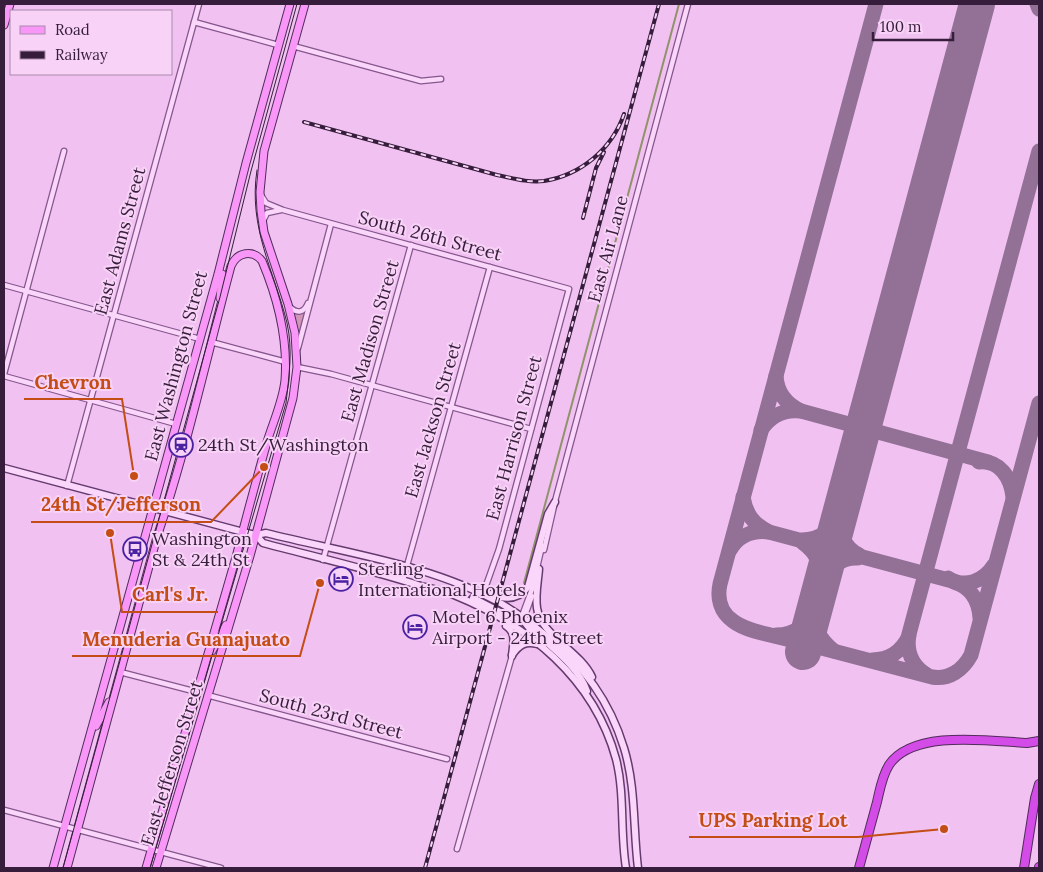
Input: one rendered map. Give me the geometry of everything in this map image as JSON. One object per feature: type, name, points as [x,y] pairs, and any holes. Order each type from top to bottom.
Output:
[{"type":"highway","points":[[858,868],[883,778],[888,767],[899,755],[918,745],[952,740],[1032,743],[1039,741]]},
{"type":"highway","points":[[1024,868],[1039,784]]},
{"type":"main road","points":[[4,25],[10,4]]},
{"type":"main road","name":"East Washington Street","points":[[53,868],[200,339],[248,154],[290,4]]},
{"type":"main road","points":[[293,46],[305,4]]},
{"type":"main road","name":"East Jefferson Street","points":[[273,292],[270,262],[262,233],[260,192],[262,161],[293,46]]},
{"type":"main road","points":[[220,307],[220,285],[232,235],[233,217]]},
{"type":"main road","name":"East Jefferson Street","points":[[156,868],[234,610],[290,412],[297,367],[295,333],[288,304],[262,223]]},
{"type":"main road","name":"East Washington Street","points":[[67,868],[157,537],[195,410],[233,262],[238,256],[248,253]]},
{"type":"main road","name":"East Jefferson Street","points":[[146,868],[283,391],[286,362],[281,320],[262,261],[256,255],[248,253]]},
{"type":"main road","points":[[4,468],[242,532],[256,535],[266,533],[406,567],[504,599],[518,596],[525,591],[530,583],[548,514],[554,502]]},
{"type":"main road","points":[[256,535],[263,543],[434,590],[459,594],[480,601],[510,617],[523,618]]},
{"type":"main road","points":[[539,569],[537,603],[541,621],[545,628],[573,652],[586,668],[618,729],[628,764],[633,797],[638,868]]},
{"type":"main road","points":[[434,590],[484,612],[512,630],[514,636],[512,656]]},
{"type":"main road","points":[[484,593],[523,618],[567,653],[596,687]]},
{"type":"main road","points":[[452,594],[494,614],[527,635],[571,674],[590,697]]},
{"type":"main road","name":"East Jefferson Street","points":[[204,667],[234,610]]},
{"type":"main road","points":[[523,618],[527,626],[559,653],[585,684],[608,736],[616,760],[620,783],[626,868]]},
{"type":"main road","points":[[512,656],[518,647],[525,643],[540,645]]},
{"type":"main road","name":"East Washington Street","points":[[90,737],[116,686]]},
{"type":"street","name":"East Adams Street","points":[[67,486],[199,4]]},
{"type":"street","name":"East Air Lane","points":[[523,618],[688,4]]},
{"type":"street","points":[[194,22],[278,45]]},
{"type":"street","points":[[293,46],[421,81],[440,79]]},
{"type":"street","points":[[64,151],[4,375],[176,424]]},
{"type":"street","name":"South 26th Street","points":[[260,192],[266,203],[283,210],[570,289]]},
{"type":"street","points":[[262,223],[267,213],[283,210]]},
{"type":"street","name":"East Jefferson Street","points":[[297,351],[331,224]]},
{"type":"street","name":"East Madison Street","points":[[323,560],[411,246]]},
{"type":"street","name":"East Jackson Street","points":[[403,580],[490,266]]},
{"type":"street","points":[[4,285],[200,339]]},
{"type":"street","name":"East Harrison Street","points":[[484,593],[570,289]]},
{"type":"street","points":[[288,304],[295,312],[300,312],[305,309],[310,300]]},
{"type":"street","points":[[211,342],[286,362]]},
{"type":"street","points":[[297,367],[531,429]]},
{"type":"street","name":"East Air Lane","points":[[523,618],[530,603],[552,519],[554,502]]},
{"type":"street","points":[[458,849],[512,656]]},
{"type":"street","points":[[120,672],[197,692]]},
{"type":"street","name":"South 23rd Street","points":[[208,696],[447,759]]},
{"type":"street","points":[[4,810],[221,868]]},
{"type":"shaded area","points":[[295,315],[305,315],[300,334]]},
{"type":"waterway","points":[[524,583],[679,4]]},
{"type":"taxiway","points":[[876,4],[720,584],[719,599],[722,609],[739,625],[762,633],[932,677],[944,677],[955,673],[971,655],[1039,403]]},
{"type":"taxiway","points":[[975,10],[978,4]]},
{"type":"taxiway","points":[[1037,4],[1039,9]]},
{"type":"taxiway","points":[[927,675],[917,667],[911,657],[908,646],[909,634],[1039,151]]},
{"type":"taxiway","points":[[776,376],[780,393],[791,405],[801,411]]},
{"type":"taxiway","points":[[761,430],[778,414],[789,411],[801,411],[988,462]]},
{"type":"taxiway","points":[[979,462],[993,464],[1003,472],[1010,483],[1013,497]]},
{"type":"taxiway","points":[[743,497],[751,518],[769,532]]},
{"type":"taxiway","points":[[840,513],[840,526],[845,543],[859,555]]},
{"type":"taxiway","points":[[802,540],[815,538],[825,533],[840,514]]},
{"type":"taxiway","points":[[730,550],[737,541],[746,535],[757,532],[769,532],[956,582]]},
{"type":"taxiway","points":[[803,543],[818,560],[822,583]]},
{"type":"taxiway","points":[[822,583],[836,564],[846,559],[858,558]]},
{"type":"taxiway","points":[[948,578],[961,583],[974,582],[990,571],[994,565]]},
{"type":"taxiway","points":[[954,582],[965,587],[976,600],[980,618]]},
{"type":"taxiway","points":[[776,635],[790,633],[801,627],[816,605]]},
{"type":"taxiway","points":[[815,608],[815,621],[818,632],[824,642],[834,651]]},
{"type":"taxiway","points":[[872,660],[878,660],[894,654],[903,646],[909,636]]},
{"type":"runway","points":[[803,652],[977,4]]},
{"type":"tram line","points":[[63,868],[220,297],[251,171],[297,4]]},
{"type":"tram line","points":[[150,868],[286,403],[290,363],[289,333],[259,230],[255,191],[257,170]]},
{"type":"railway","points":[[425,868],[659,4]]},
{"type":"railway","points":[[304,122],[497,175],[520,180],[544,181],[570,173],[593,158],[612,138],[624,114]]},
{"type":"railway","points":[[583,218],[596,168],[604,152]]},
{"type":"place","name":"24th St/Washington","points":[[181,445]]},
{"type":"place","name":"24th St/Jefferson","points":[[264,467]]},
{"type":"place","name":"Chevron","points":[[134,476]]},
{"type":"place","name":"Carl's Jr.","points":[[110,533]]},
{"type":"place","name":"Washington St & 24th St","points":[[135,549]]},
{"type":"place","name":"Sterling International Hotels","points":[[341,579]]},
{"type":"place","name":"Menuderia Guanajuato","points":[[320,583]]},
{"type":"place","name":"Motel 6 Phoenix Airport - 24th Street","points":[[415,627]]},
{"type":"place","name":"UPS Parking Lot","points":[[944,829]]}]
